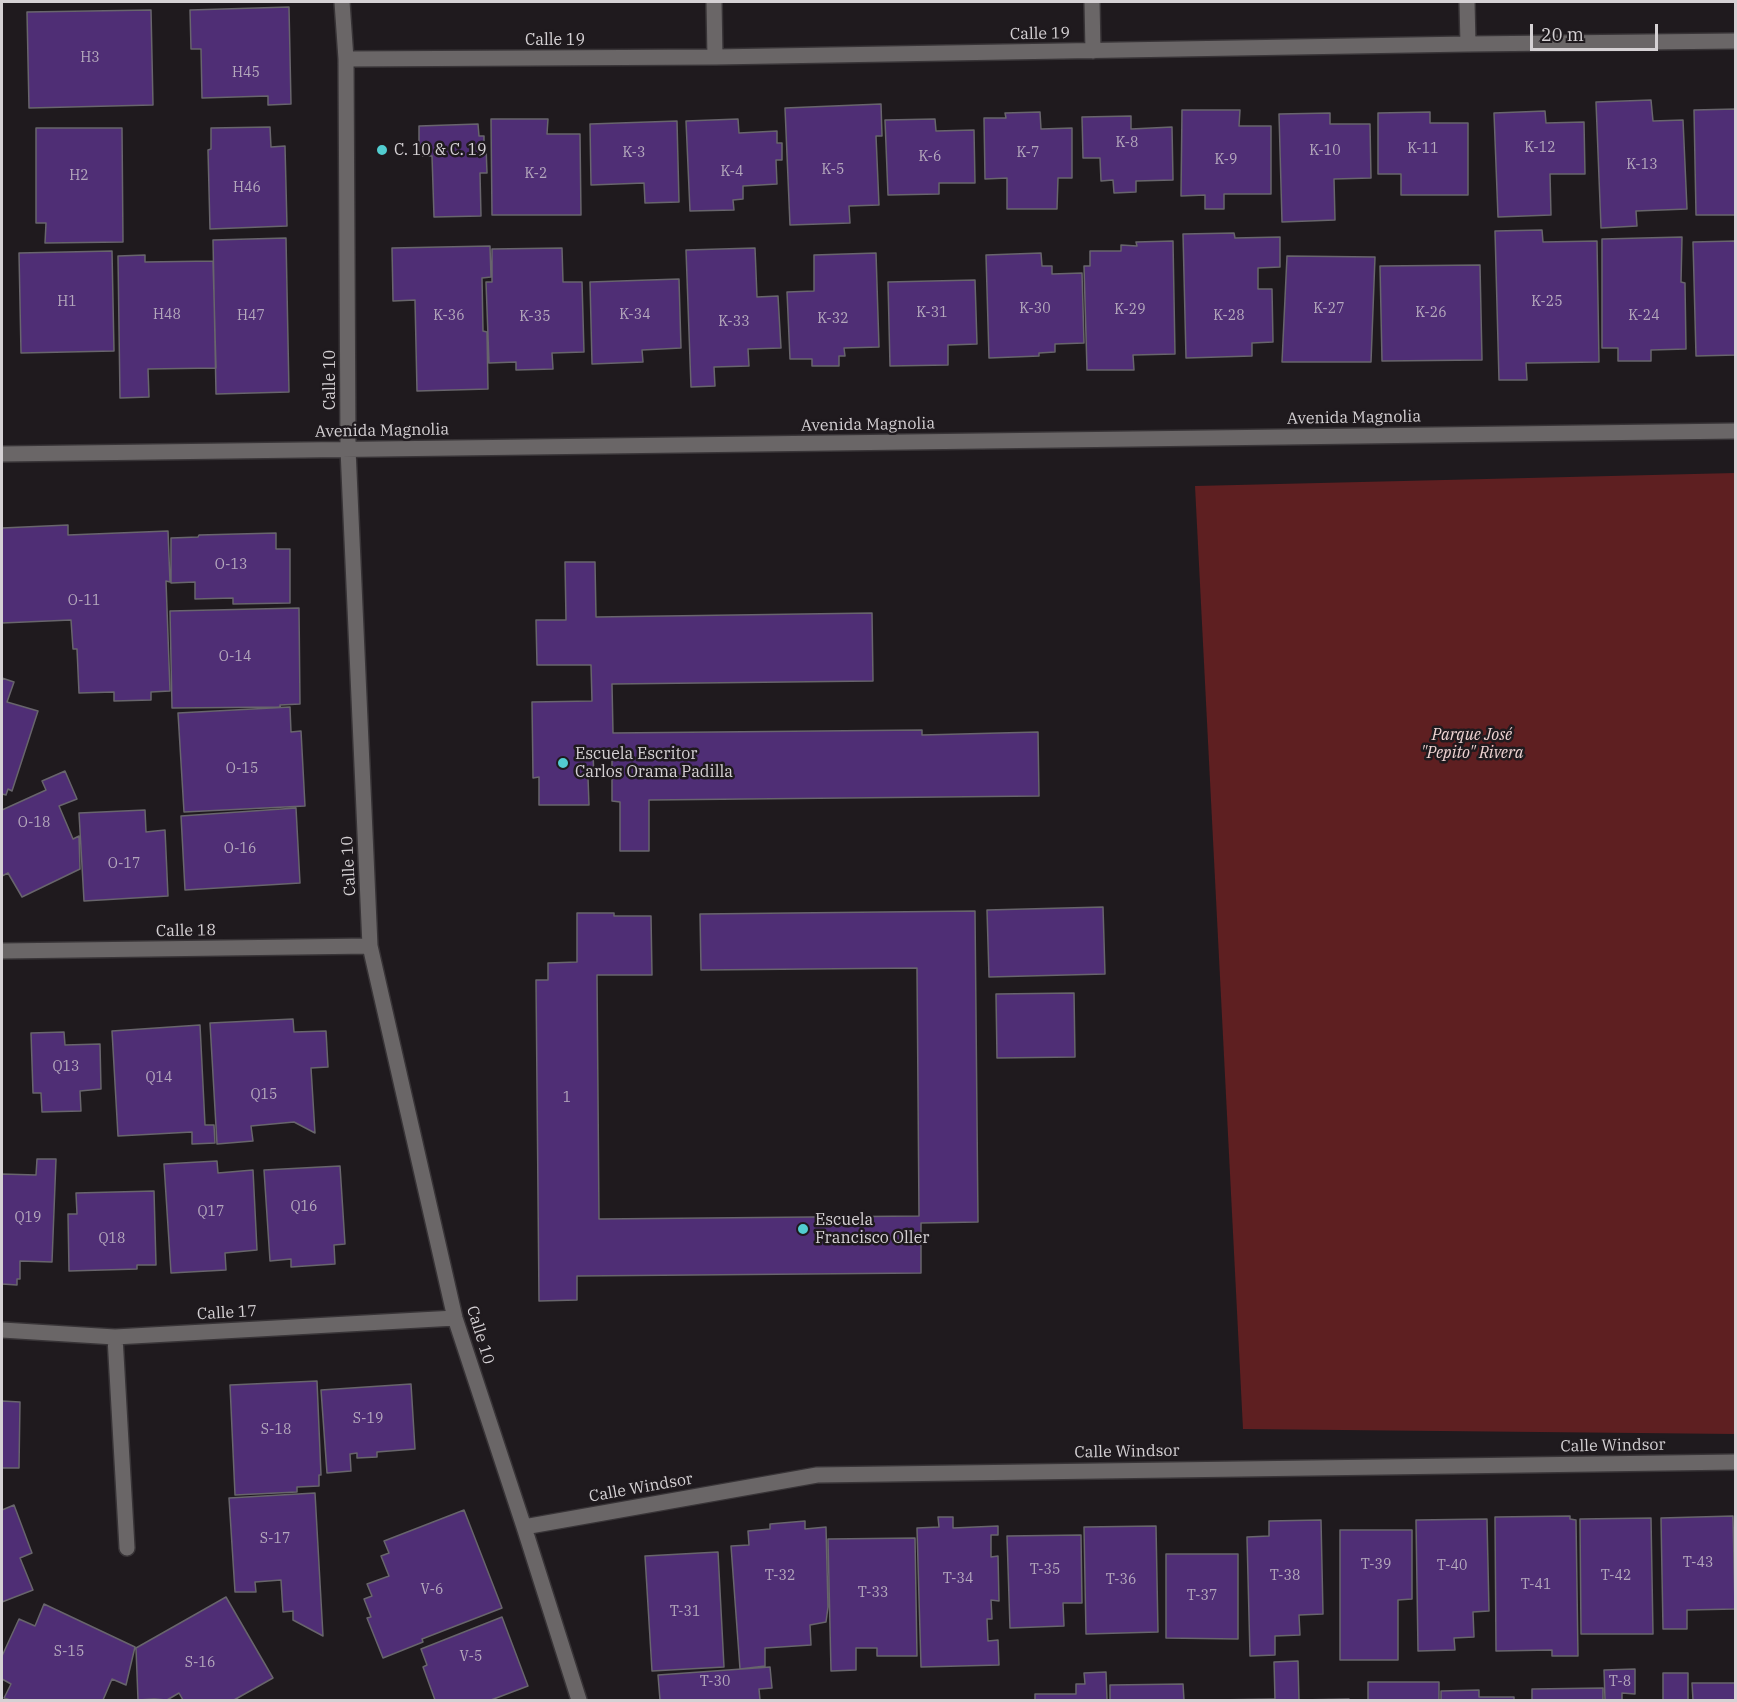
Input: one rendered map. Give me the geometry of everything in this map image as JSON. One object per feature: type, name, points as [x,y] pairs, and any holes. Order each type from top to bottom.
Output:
[{"type":"street","name":"Calle 10","points":[[342,2],[346,59],[348,450],[370,946],[454,1318],[579,1701]]},
{"type":"street","points":[[714,2],[715,57]]},
{"type":"street","points":[[1092,2],[1093,51]]},
{"type":"street","points":[[1467,2],[1468,44]]},
{"type":"street","name":"Calle 19","points":[[346,59],[715,57],[1736,41]]},
{"type":"street","name":"Avenida Magnolia","points":[[2,454],[1736,431]]},
{"type":"street","name":"Calle 18","points":[[2,951],[370,946]]},
{"type":"street","name":"Calle 17","points":[[2,1330],[115,1337],[454,1318]]},
{"type":"street","points":[[115,1337],[127,1548]]},
{"type":"street","name":"Calle Windsor","points":[[524,1527],[818,1474],[1736,1462]]},
{"type":"green space","name":"Parque José \"Pepito\" Rivera","points":[[1735,473],[1735,1434],[1243,1429],[1195,486]]},
{"type":"building","points":[[289,7],[291,104],[268,105],[268,96],[202,98],[201,49],[191,49],[190,10]]},
{"type":"building","points":[[151,10],[153,105],[29,108],[27,12]]},
{"type":"building","points":[[1651,100],[1653,121],[1683,120],[1687,209],[1636,211],[1637,226],[1601,228],[1596,102]]},
{"type":"building","points":[[881,104],[882,136],[876,136],[879,205],[849,206],[850,223],[790,225],[785,108]]},
{"type":"building","points":[[1736,109],[1736,215],[1696,215],[1694,110]]},
{"type":"building","points":[[1182,110],[1240,110],[1239,126],[1271,126],[1271,194],[1224,194],[1224,209],[1205,209],[1205,195],[1181,196]]},
{"type":"building","points":[[1545,111],[1546,123],[1584,122],[1585,174],[1550,174],[1551,215],[1498,217],[1494,113]]},
{"type":"building","points":[[1040,112],[1041,129],[1072,128],[1072,178],[1058,178],[1057,209],[1007,209],[1007,178],[985,179],[984,118],[1006,118],[1005,113]]},
{"type":"building","points":[[1430,112],[1430,123],[1468,123],[1468,195],[1401,195],[1401,174],[1378,174],[1378,113]]},
{"type":"building","points":[[1330,113],[1330,124],[1370,124],[1371,178],[1334,179],[1335,220],[1282,222],[1279,114]]},
{"type":"building","points":[[1131,116],[1131,129],[1172,127],[1173,180],[1136,181],[1136,192],[1114,193],[1113,180],[1101,181],[1100,158],[1083,158],[1082,117]]},
{"type":"building","points":[[491,119],[548,119],[547,134],[580,134],[581,215],[492,215]]},
{"type":"building","points":[[738,119],[739,133],[777,131],[777,143],[782,143],[782,160],[776,160],[777,184],[743,186],[743,199],[733,200],[734,210],[690,211],[686,121]]},
{"type":"building","points":[[935,119],[936,131],[974,130],[975,183],[939,183],[939,194],[888,195],[885,120]]},
{"type":"building","points":[[677,121],[679,202],[645,203],[644,183],[591,185],[590,124]]},
{"type":"building","points":[[478,124],[479,136],[484,136],[484,146],[486,146],[487,173],[480,173],[481,216],[434,217],[432,156],[419,156],[419,126]]},
{"type":"building","points":[[270,127],[271,147],[285,146],[287,226],[210,229],[208,150],[211,149],[211,128]]},
{"type":"building","points":[[36,128],[122,128],[123,242],[45,243],[46,223],[36,223]]},
{"type":"building","points":[[1542,230],[1543,242],[1597,241],[1599,362],[1526,363],[1527,380],[1499,380],[1495,231]]},
{"type":"building","points":[[1234,233],[1235,238],[1280,237],[1280,267],[1258,268],[1258,289],[1272,289],[1273,342],[1252,343],[1252,356],[1186,358],[1183,234]]},
{"type":"building","points":[[1682,237],[1681,282],[1685,283],[1686,349],[1651,350],[1651,361],[1618,361],[1618,348],[1602,348],[1602,239]]},
{"type":"building","points":[[286,238],[289,392],[216,394],[213,240]]},
{"type":"building","points":[[1173,241],[1175,354],[1133,355],[1134,370],[1087,370],[1084,266],[1090,266],[1090,251],[1121,251],[1121,245],[1137,246],[1136,242]]},
{"type":"building","points":[[1736,241],[1736,355],[1696,356],[1693,242]]},
{"type":"building","points":[[490,246],[491,277],[482,278],[483,331],[487,332],[488,389],[417,391],[415,300],[393,301],[392,248]]},
{"type":"building","points":[[562,248],[563,282],[582,282],[584,352],[552,353],[553,369],[516,370],[516,362],[489,363],[486,282],[492,282],[492,249]]},
{"type":"building","points":[[755,248],[757,297],[778,296],[781,348],[748,349],[749,366],[714,367],[715,386],[691,387],[686,250]]},
{"type":"building","points":[[112,251],[114,351],[21,353],[19,253]]},
{"type":"building","points":[[876,253],[879,347],[844,348],[845,356],[839,356],[839,366],[812,366],[812,359],[790,359],[787,292],[814,291],[814,255]]},
{"type":"building","points":[[1041,253],[1042,266],[1052,266],[1052,274],[1082,273],[1084,343],[1055,344],[1055,352],[1039,353],[1039,356],[989,358],[986,255]]},
{"type":"building","points":[[145,255],[145,262],[213,261],[216,368],[148,369],[149,397],[120,398],[118,256]]},
{"type":"building","points":[[1287,256],[1375,257],[1371,362],[1282,362]]},
{"type":"building","points":[[1480,265],[1482,360],[1382,361],[1380,266]]},
{"type":"building","points":[[679,279],[681,348],[642,350],[643,362],[592,364],[590,282]]},
{"type":"building","points":[[975,280],[977,344],[948,345],[948,365],[890,366],[888,282]]},
{"type":"building","points":[[68,525],[68,535],[168,531],[170,582],[166,581],[170,691],[151,692],[151,700],[114,701],[114,692],[79,693],[77,649],[73,649],[71,620],[2,623],[2,528]]},
{"type":"building","points":[[276,533],[276,549],[290,549],[290,603],[233,604],[233,598],[195,599],[195,582],[171,583],[171,538]]},
{"type":"building","points":[[565,562],[595,562],[596,617],[872,613],[873,681],[612,684],[613,733],[922,730],[922,735],[1038,732],[1039,796],[649,800],[649,851],[620,851],[620,802],[612,801],[612,753],[593,753],[594,778],[588,778],[589,805],[539,805],[539,777],[533,778],[532,702],[592,701],[591,665],[537,665],[536,620],[566,620]]},
{"type":"building","points":[[299,608],[300,704],[280,705],[280,707],[172,708],[170,611]]},
{"type":"building","points":[[2,678],[14,682],[7,702],[38,711],[12,791],[8,789],[6,795],[2,794]]},
{"type":"building","points":[[290,707],[291,732],[301,731],[305,806],[184,812],[178,713]]},
{"type":"building","points":[[65,771],[77,799],[59,806],[73,839],[79,836],[80,869],[22,897],[8,873],[2,876],[2,810],[46,790],[42,781]]},
{"type":"building","points":[[296,808],[300,883],[185,890],[181,816]]},
{"type":"building","points":[[145,810],[146,832],[165,830],[168,896],[84,901],[79,813]]},
{"type":"building","points":[[1103,907],[1105,974],[989,977],[987,910]]},
{"type":"building","points":[[975,911],[978,1222],[921,1223],[921,1273],[577,1276],[577,1300],[539,1301],[536,980],[548,980],[548,963],[577,962],[577,913],[651,916],[652,975],[597,975],[599,1219],[919,1216],[917,968],[701,970],[700,914]]},
{"type":"building","points":[[1074,993],[1075,1057],[997,1058],[996,994]]},
{"type":"building","points":[[293,1019],[294,1032],[326,1031],[328,1067],[311,1068],[315,1133],[294,1122],[251,1126],[253,1141],[217,1144],[210,1023]]},
{"type":"building","points":[[200,1025],[205,1125],[214,1125],[215,1143],[192,1144],[192,1132],[118,1136],[112,1031]]},
{"type":"building","points":[[64,1032],[65,1045],[100,1044],[101,1089],[80,1091],[81,1111],[42,1112],[41,1093],[33,1093],[31,1033]]},
{"type":"building","points":[[37,1159],[56,1159],[52,1262],[20,1261],[20,1279],[17,1279],[17,1285],[2,1284],[2,1174],[36,1175]]},
{"type":"building","points":[[217,1161],[218,1173],[253,1170],[257,1250],[225,1253],[226,1270],[171,1273],[164,1164]]},
{"type":"building","points":[[340,1166],[345,1244],[334,1245],[335,1264],[291,1267],[291,1259],[270,1261],[264,1170]]},
{"type":"building","points":[[154,1191],[156,1265],[137,1265],[137,1269],[69,1271],[68,1214],[77,1214],[76,1193]]},
{"type":"building","points":[[317,1381],[321,1475],[319,1475],[319,1486],[297,1487],[297,1492],[235,1495],[230,1385]]},
{"type":"building","points":[[411,1384],[415,1449],[377,1452],[377,1457],[357,1458],[357,1453],[350,1454],[351,1471],[327,1473],[321,1390]]},
{"type":"building","points":[[2,1401],[20,1402],[19,1468],[2,1468]]},
{"type":"building","points":[[315,1493],[323,1636],[293,1620],[293,1611],[283,1612],[281,1580],[255,1582],[256,1592],[235,1592],[229,1498]]},
{"type":"building","points":[[14,1505],[32,1553],[20,1558],[33,1590],[2,1602],[2,1510]]},
{"type":"building","points":[[464,1510],[502,1608],[422,1639],[423,1642],[383,1658],[367,1618],[371,1617],[364,1599],[372,1596],[367,1584],[389,1576],[381,1556],[389,1553],[384,1541]]},
{"type":"building","points":[[1570,1516],[1570,1519],[1576,1520],[1578,1656],[1552,1656],[1552,1650],[1496,1651],[1495,1517]]},
{"type":"building","points":[[1733,1516],[1735,1609],[1687,1610],[1687,1629],[1663,1629],[1661,1518]]},
{"type":"building","points":[[938,1517],[953,1517],[953,1528],[998,1526],[998,1535],[991,1535],[991,1557],[998,1556],[999,1601],[991,1600],[992,1619],[987,1619],[988,1641],[998,1640],[999,1665],[921,1667],[917,1528],[939,1527]]},
{"type":"building","points":[[1651,1518],[1653,1634],[1581,1634],[1580,1519]]},
{"type":"building","points":[[1487,1519],[1489,1611],[1473,1612],[1474,1637],[1454,1638],[1455,1650],[1418,1651],[1416,1520]]},
{"type":"building","points":[[1321,1520],[1323,1614],[1299,1615],[1300,1635],[1275,1636],[1275,1655],[1250,1656],[1247,1537],[1269,1536],[1269,1521]]},
{"type":"building","points":[[805,1521],[805,1529],[826,1527],[828,1607],[826,1622],[810,1625],[811,1645],[765,1648],[765,1666],[740,1669],[731,1546],[749,1545],[748,1531],[770,1529],[770,1524]]},
{"type":"building","points":[[1156,1526],[1158,1632],[1086,1634],[1084,1527]]},
{"type":"building","points":[[1340,1530],[1412,1530],[1412,1599],[1398,1600],[1398,1660],[1340,1660]]},
{"type":"building","points":[[1081,1535],[1082,1603],[1063,1603],[1064,1626],[1010,1628],[1007,1536]]},
{"type":"building","points":[[915,1538],[917,1656],[877,1656],[877,1648],[856,1648],[856,1670],[831,1671],[828,1539]]},
{"type":"building","points":[[718,1552],[724,1667],[652,1671],[645,1556]]},
{"type":"building","points":[[1166,1554],[1238,1554],[1238,1639],[1166,1638]]},
{"type":"building","points":[[226,1597],[273,1678],[234,1700],[183,1700],[179,1693],[167,1700],[138,1700],[136,1648]]},
{"type":"building","points":[[44,1604],[135,1647],[126,1685],[112,1679],[103,1700],[10,1700],[4,1698],[11,1684],[2,1679],[2,1656],[19,1619],[35,1626]]},
{"type":"building","points":[[502,1617],[528,1686],[491,1700],[435,1700],[423,1667],[427,1665],[421,1649]]},
{"type":"building","points":[[1298,1661],[1299,1700],[1275,1700],[1274,1662]]},
{"type":"building","points":[[770,1667],[772,1688],[759,1689],[760,1700],[660,1700],[658,1675]]},
{"type":"building","points":[[1635,1669],[1635,1694],[1622,1693],[1622,1700],[1605,1700],[1604,1670]]},
{"type":"building","points":[[1106,1672],[1107,1700],[1035,1700],[1035,1694],[1076,1694],[1076,1684],[1085,1684],[1084,1673]]},
{"type":"building","points":[[1663,1673],[1688,1673],[1688,1700],[1663,1700]]},
{"type":"building","points":[[1368,1682],[1439,1682],[1439,1700],[1368,1700]]},
{"type":"building","points":[[1692,1683],[1736,1683],[1736,1700],[1693,1700]]},
{"type":"building","points":[[1183,1684],[1184,1700],[1110,1700],[1110,1685]]},
{"type":"building","points":[[1603,1688],[1603,1700],[1532,1700],[1532,1689]]},
{"type":"building","points":[[1479,1690],[1479,1697],[1514,1697],[1514,1700],[1441,1700],[1441,1691]]},
{"type":"building","points":[[1274,1699],[1274,1700],[1215,1700]]},
{"type":"building","points":[[1349,1699],[1349,1700],[1299,1700]]},
{"type":"place","name":"C. 10 & C. 19","points":[[382,150]]},
{"type":"place","name":"Escuela Escritor Carlos Orama Padilla","points":[[563,763]]},
{"type":"place","name":"Escuela Francisco Oller","points":[[803,1229]]}]
